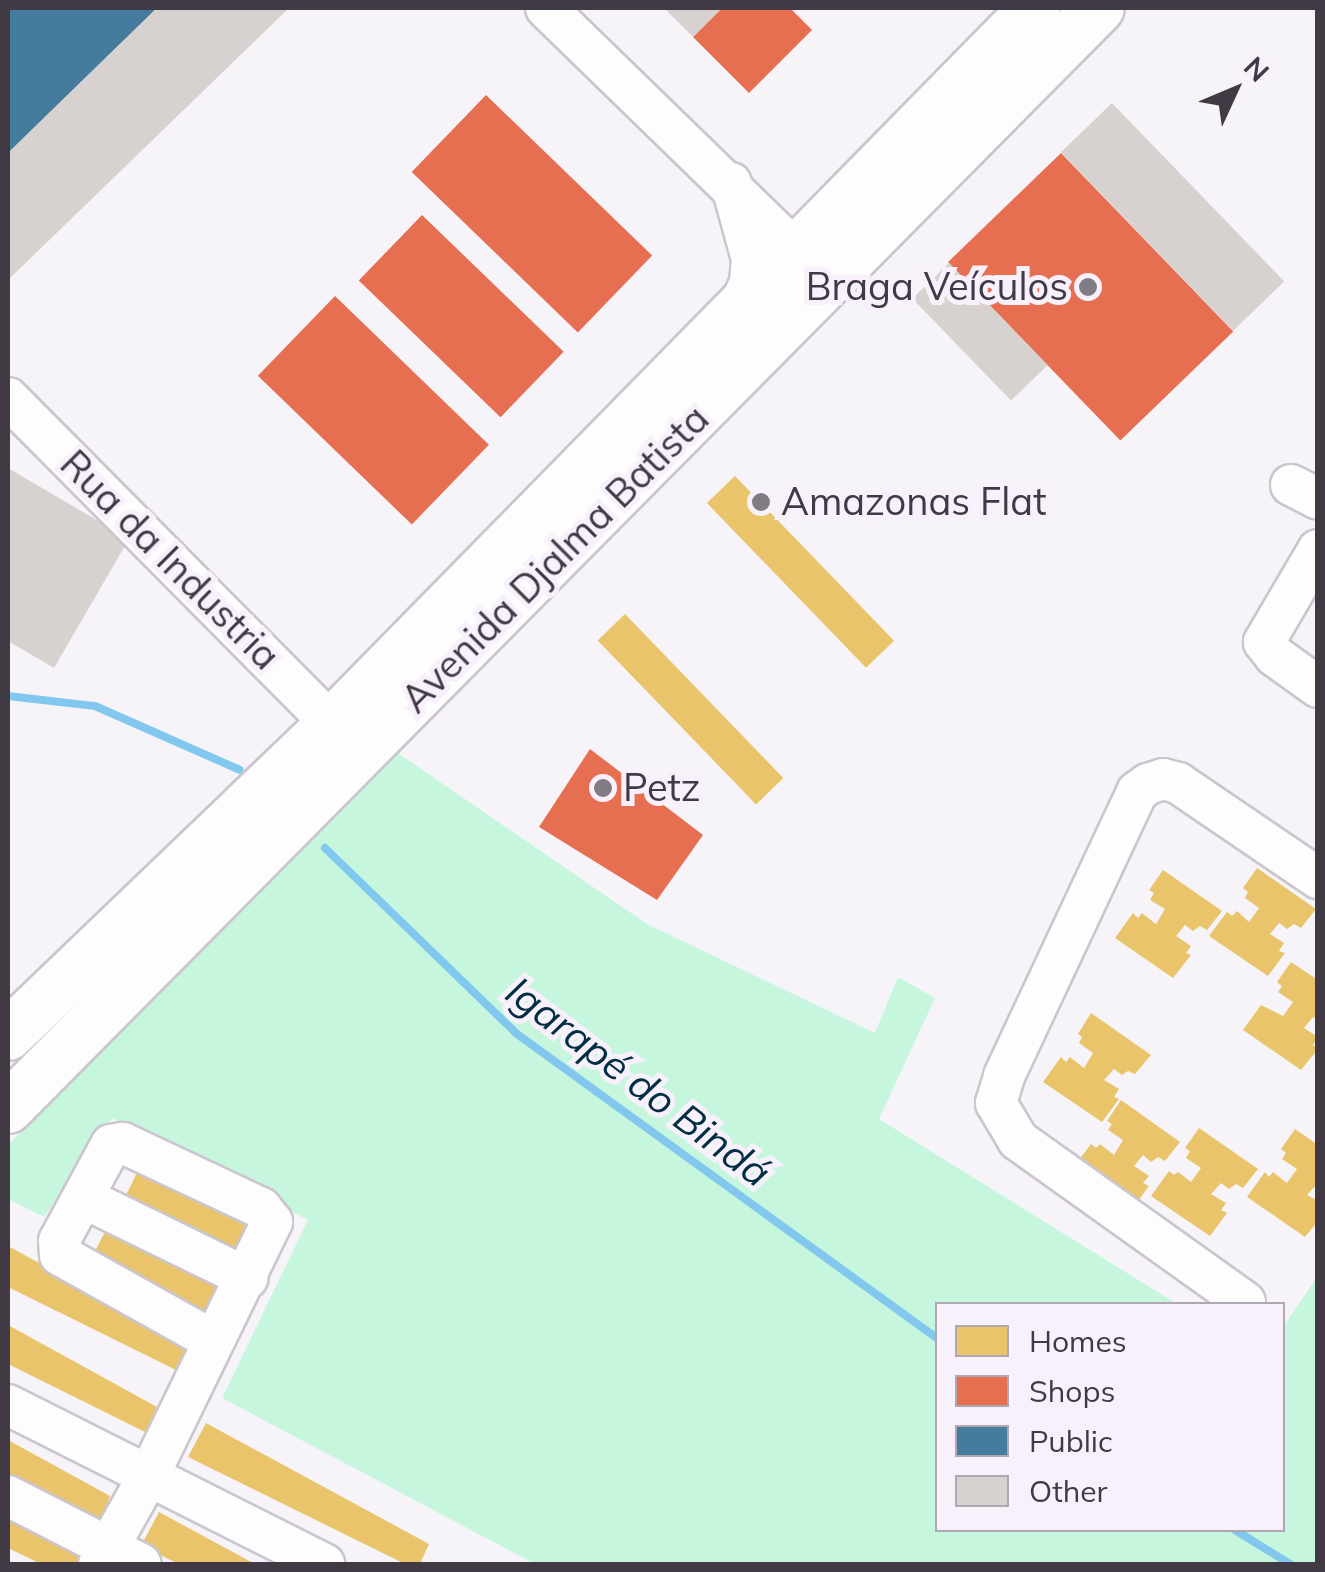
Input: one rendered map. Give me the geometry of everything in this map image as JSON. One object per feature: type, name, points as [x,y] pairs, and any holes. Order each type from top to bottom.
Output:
[{"type":"main road","name":"Avenida Djalma Batista","points":[[8,1108],[735,315],[812,266],[1034,8]]},
{"type":"main road","name":"Avenida Djalma Batista","points":[[8,1035],[348,739],[812,266],[1099,8]]},
{"type":"street","points":[[546,8],[812,266]]},
{"type":"street","points":[[731,184],[752,259],[750,283],[735,315]]},
{"type":"street","name":"Rua da Industria","points":[[8,398],[348,739]]},
{"type":"street","points":[[1318,550],[1268,634],[1268,649],[1318,687]]},
{"type":"street","points":[[1245,1302],[1018,1140],[996,1102],[1004,1076],[1136,792],[1163,780],[1178,783],[1318,878]]},
{"type":"street","points":[[8,1496],[116,1559],[148,1477],[272,1231],[272,1222],[261,1208],[123,1143],[111,1146],[59,1241],[65,1260],[214,1340]]},
{"type":"street","points":[[84,1198],[246,1278]]},
{"type":"street","points":[[8,1405],[324,1564]]},
{"type":"green space","points":[[395,751],[647,924],[875,1033],[898,977],[935,998],[879,1119],[1174,1302],[935,1302],[935,1532],[1285,1532],[1285,1324],[1317,1277],[1317,1564],[535,1564],[222,1398],[308,1220],[112,1118],[44,1217],[8,1199],[8,1145]]},
{"type":"building: Homes","points":[[735,476],[894,641],[866,668],[707,503]]},
{"type":"building: Homes","points":[[625,614],[783,778],[756,804],[598,640]]},
{"type":"building: Homes","points":[[1257,868],[1316,909],[1301,928],[1294,924],[1287,929],[1279,923],[1270,934],[1284,943],[1279,951],[1285,953],[1268,976],[1209,936],[1227,912],[1232,916],[1237,911],[1249,922],[1259,908],[1245,898],[1248,892],[1243,888]]},
{"type":"building: Homes","points":[[1163,870],[1222,911],[1207,930],[1200,926],[1193,931],[1185,925],[1176,936],[1191,946],[1186,953],[1191,955],[1173,978],[1115,938],[1133,913],[1138,918],[1142,913],[1156,924],[1165,909],[1150,900],[1154,893],[1149,890]]},
{"type":"building: Homes","points":[[1291,962],[1318,980],[1318,1020],[1313,1017],[1304,1028],[1318,1037],[1313,1045],[1318,1049],[1301,1070],[1243,1030],[1261,1005],[1283,1016],[1293,1002],[1278,992],[1282,986],[1277,982]]},
{"type":"building: Homes","points":[[1091,1013],[1151,1055],[1135,1074],[1128,1071],[1122,1075],[1114,1069],[1104,1080],[1119,1089],[1114,1097],[1119,1099],[1102,1122],[1043,1082],[1061,1057],[1066,1062],[1070,1057],[1084,1068],[1093,1053],[1079,1043],[1082,1037],[1078,1034]]},
{"type":"building: Homes","points":[[1121,1100],[1180,1142],[1165,1161],[1158,1157],[1151,1162],[1143,1155],[1134,1166],[1149,1176],[1143,1183],[1149,1186],[1132,1209],[1073,1168],[1091,1144],[1096,1148],[1100,1144],[1114,1155],[1123,1140],[1108,1130],[1112,1124],[1107,1121]]},
{"type":"building: Homes","points":[[1199,1128],[1258,1169],[1243,1188],[1236,1184],[1229,1189],[1221,1183],[1211,1194],[1226,1203],[1221,1210],[1227,1213],[1210,1236],[1151,1196],[1169,1171],[1174,1175],[1178,1172],[1191,1182],[1201,1168],[1186,1158],[1190,1151],[1185,1148]]},
{"type":"building: Homes","points":[[1295,1129],[1318,1145],[1318,1183],[1307,1195],[1318,1201],[1318,1221],[1305,1237],[1247,1197],[1265,1172],[1269,1177],[1273,1172],[1287,1183],[1297,1169],[1282,1159],[1286,1153],[1281,1149]]},
{"type":"building: Homes","points":[[138,1171],[259,1226],[247,1256],[126,1195]]},
{"type":"building: Homes","points":[[106,1230],[226,1286],[214,1316],[93,1255]]},
{"type":"building: Homes","points":[[8,1246],[188,1344],[178,1371],[8,1287]]},
{"type":"building: Homes","points":[[8,1325],[157,1407],[147,1433],[8,1364]]},
{"type":"building: Homes","points":[[206,1423],[429,1544],[420,1564],[405,1564],[188,1457]]},
{"type":"building: Homes","points":[[8,1440],[110,1496],[100,1522],[8,1477]]},
{"type":"building: Homes","points":[[8,1512],[86,1556],[83,1564],[41,1564],[8,1548]]},
{"type":"building: Homes","points":[[159,1512],[255,1564],[179,1564],[141,1546]]},
{"type":"building: Shops","points":[[722,8],[790,8],[812,30],[749,93],[693,37]]},
{"type":"building: Shops","points":[[486,95],[652,255],[578,332],[412,172]]},
{"type":"building: Shops","points":[[1061,153],[1233,331],[1120,440],[948,262]]},
{"type":"building: Shops","points":[[422,215],[564,352],[500,417],[359,280]]},
{"type":"building: Shops","points":[[335,296],[489,445],[412,525],[258,376]]},
{"type":"building: Shops","name":"Petz","points":[[590,749],[703,835],[657,900],[539,827]]},
{"type":"building: Public","points":[[8,8],[157,8],[8,153]]},
{"type":"building: Other","points":[[157,8],[289,8],[8,280],[8,153]]},
{"type":"building: Other","points":[[664,8],[722,8],[693,37]]},
{"type":"building: Other","points":[[1112,103],[1284,281],[1233,331],[1061,152]]},
{"type":"building: Other","points":[[949,263],[1048,365],[1011,401],[912,298]]},
{"type":"building: Other","points":[[8,468],[129,539],[54,668],[8,641]]},
{"type":"waterway","name":"Igarapé do Bindá","points":[[8,696],[95,706],[240,770]]},
{"type":"waterway","name":"Igarapé do Bindá","points":[[325,848],[517,1034],[935,1337]]},
{"type":"waterway","name":"Igarapé do Bindá","points":[[1238,1532],[1290,1564]]},
{"type":"place","name":"Braga Veículos","points":[[1088,287]]},
{"type":"place","name":"Amazonas Flat","points":[[761,502]]},
{"type":"place","name":"Petz","points":[[603,788]]}]
